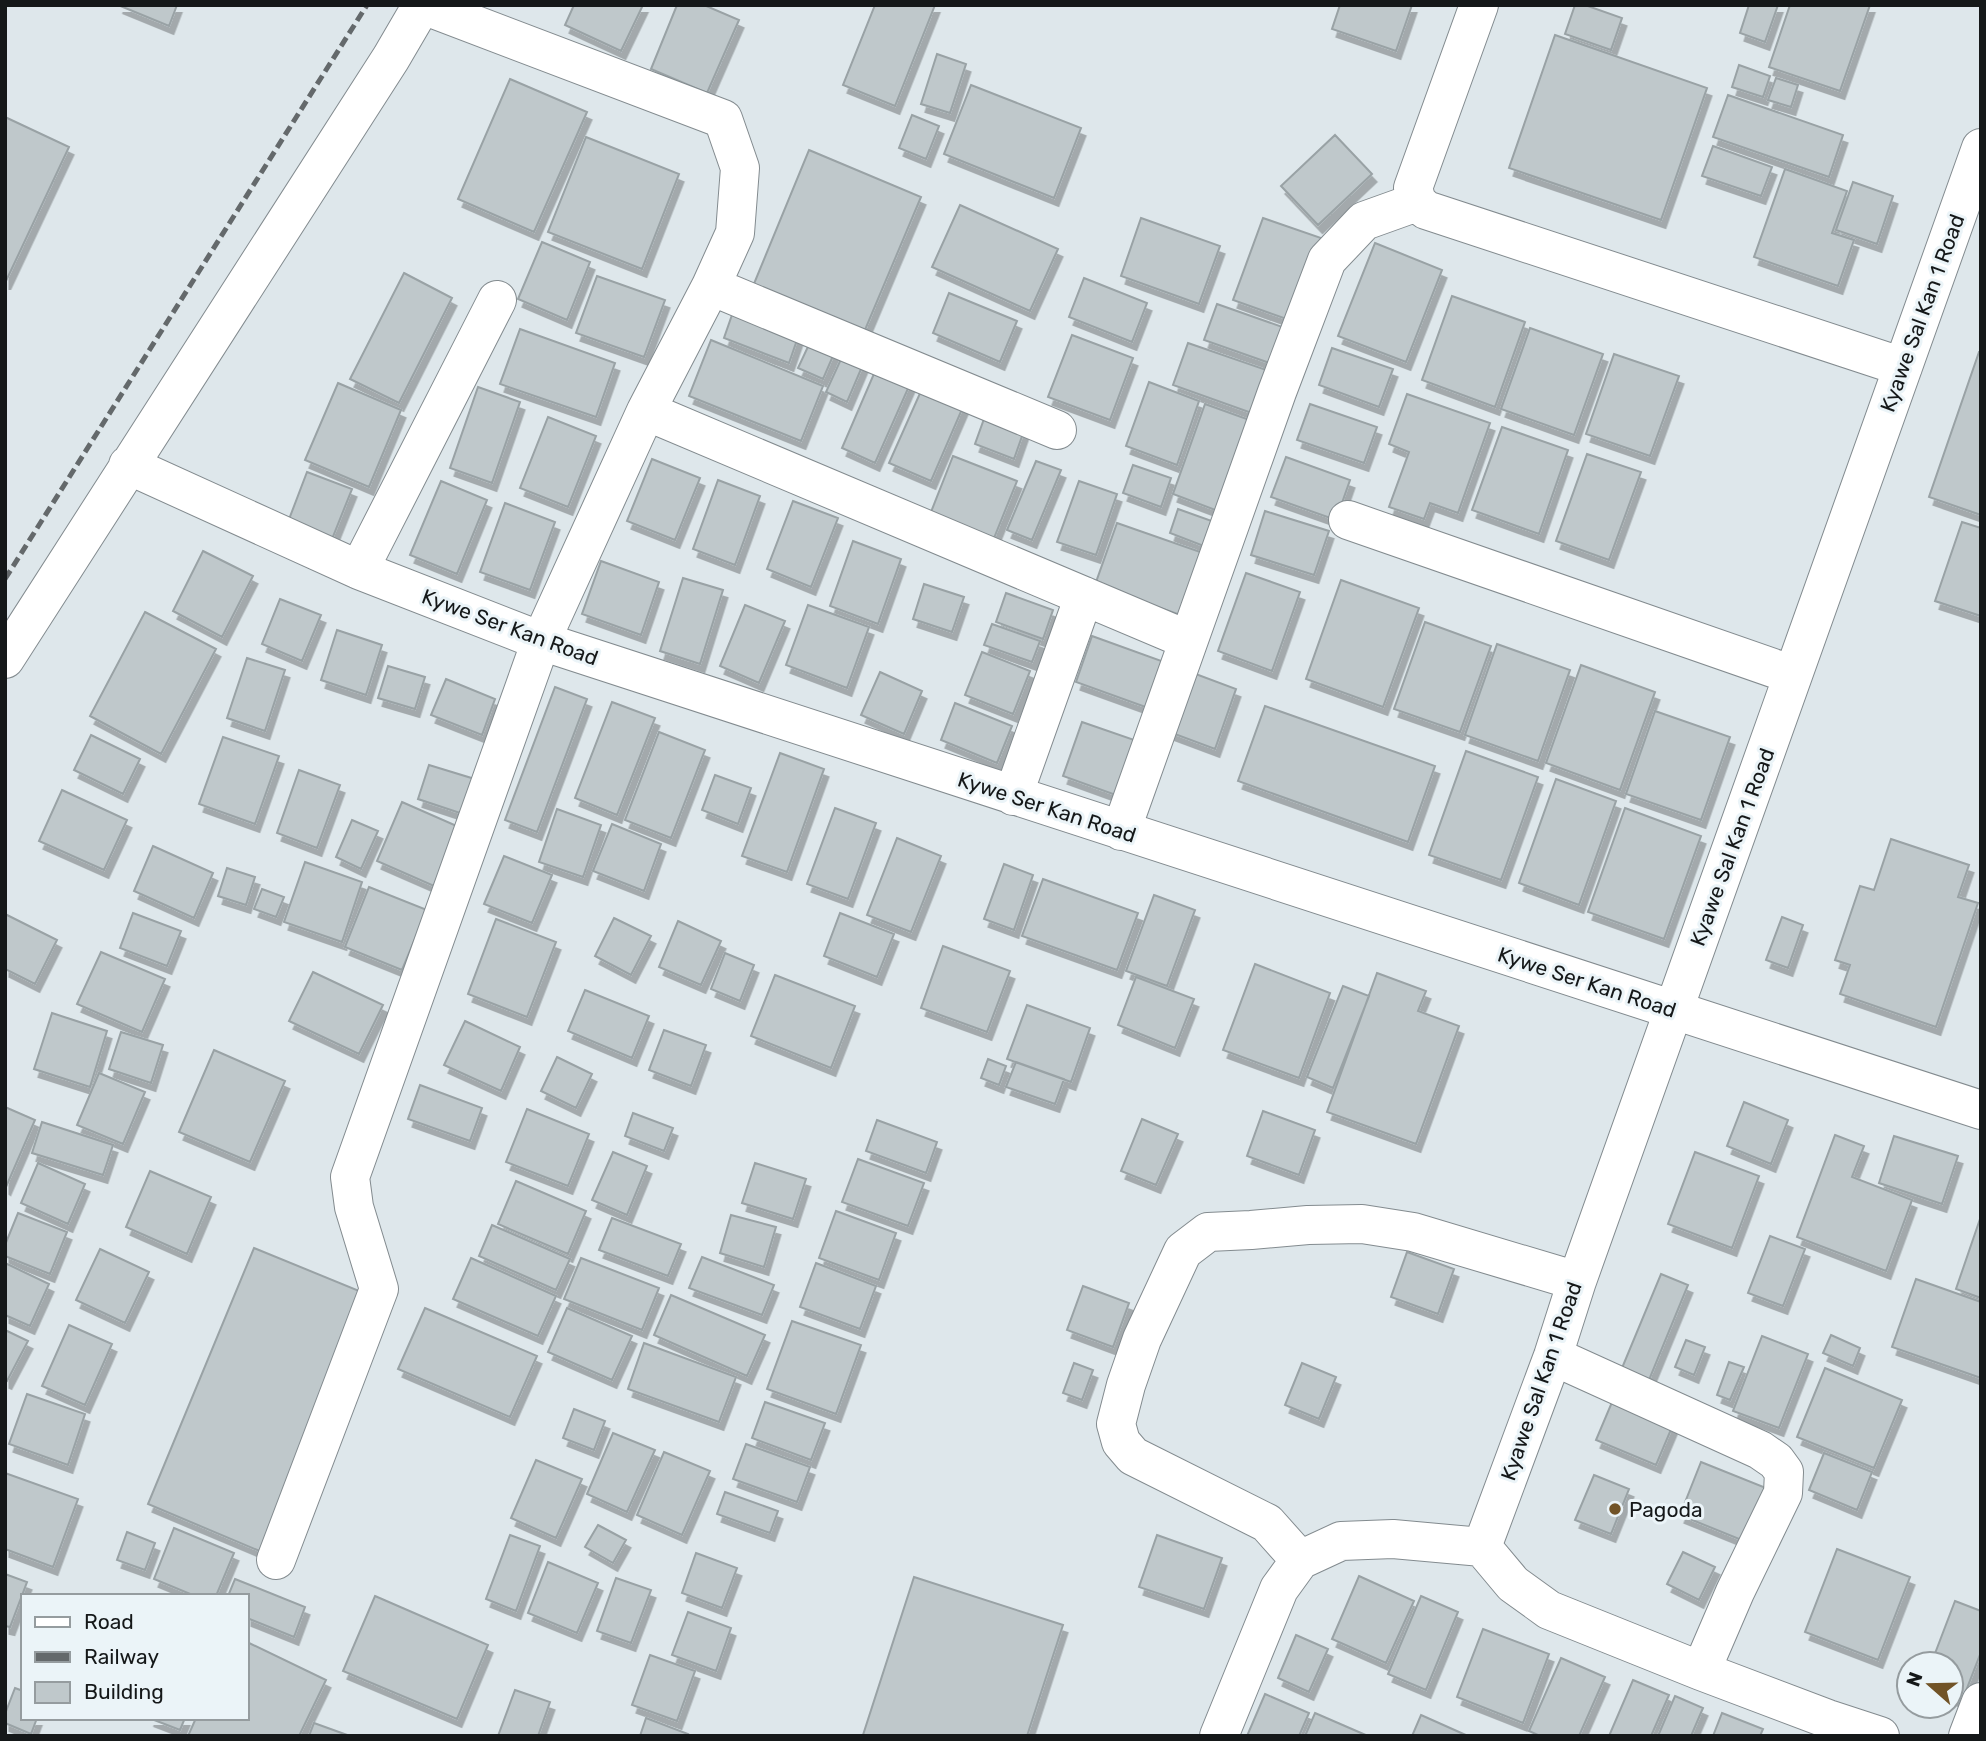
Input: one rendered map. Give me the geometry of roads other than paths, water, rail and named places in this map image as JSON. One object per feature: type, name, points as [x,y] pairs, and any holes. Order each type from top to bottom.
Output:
[{"type":"street","points":[[5,659],[423,5],[723,119],[740,168],[735,233],[646,411],[541,641],[350,1177],[354,1207],[379,1289],[276,1560]]},
{"type":"street","points":[[1479,5],[1413,188],[1417,202],[1426,210],[1903,367]]},
{"type":"street","name":"Kyawe Sal Kan 1 Road","points":[[1482,1547],[1553,1356],[1577,1280],[1981,148]]},
{"type":"street","points":[[1121,831],[1277,392],[1327,260],[1364,221],[1417,202]]},
{"type":"street","points":[[710,286],[1057,430]]},
{"type":"street","points":[[359,570],[497,300]]},
{"type":"street","points":[[646,411],[1188,640]]},
{"type":"street","name":"Kywe Ser Kan Road","points":[[128,466],[359,570],[541,641],[1981,1111]]},
{"type":"street","points":[[1348,520],[1793,675]]},
{"type":"street","points":[[1013,796],[1084,596]]},
{"type":"street","points":[[1300,1560],[1267,1522],[1133,1456],[1121,1442],[1116,1424],[1126,1385],[1142,1339],[1183,1251],[1208,1232],[1362,1224],[1413,1232],[1577,1280]]},
{"type":"street","points":[[1553,1356],[1760,1450],[1776,1461],[1784,1472],[1783,1493],[1735,1592],[1701,1671]]},
{"type":"street","points":[[1219,1736],[1279,1589],[1300,1560],[1341,1541],[1393,1539],[1482,1547],[1513,1584],[1549,1610],[1701,1671],[1880,1736]]},
{"type":"street","points":[[1968,1736],[1981,1702]]},
{"type":"railway","points":[[5,579],[367,5]]},
{"type":"place","name":"Pagoda","points":[[1615,1509]]}]
